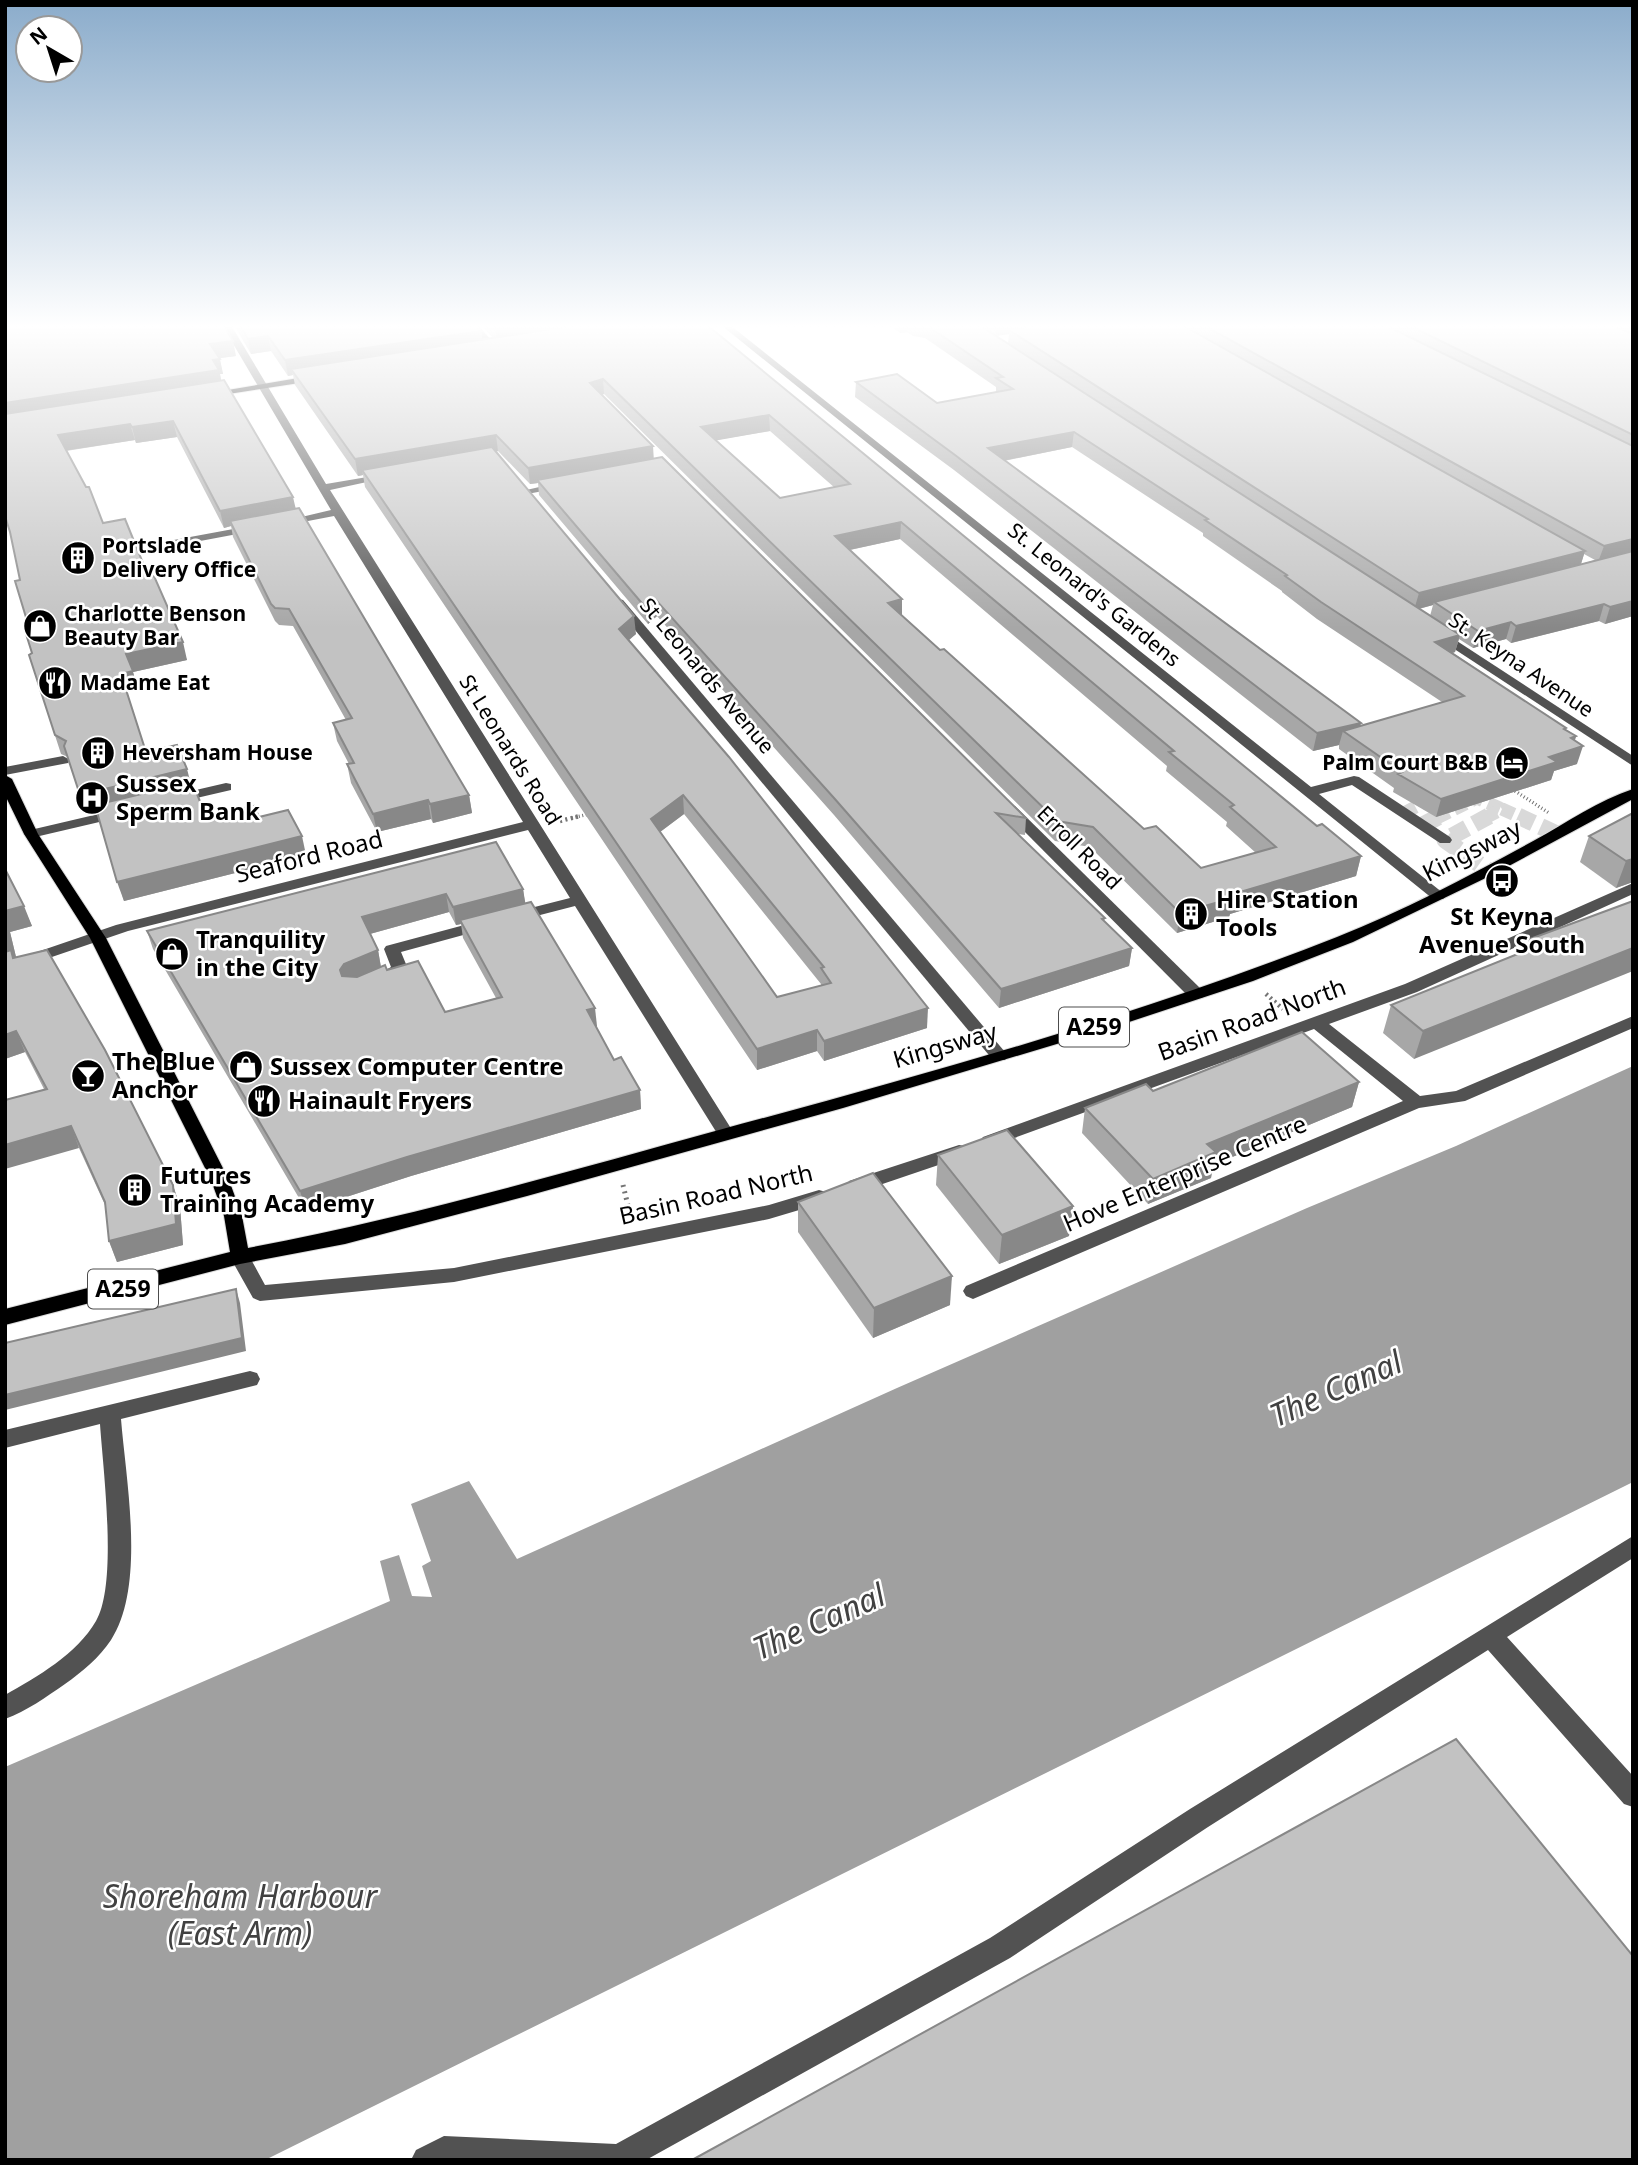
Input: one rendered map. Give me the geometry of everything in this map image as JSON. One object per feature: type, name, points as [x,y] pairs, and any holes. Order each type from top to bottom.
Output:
[{"type":"main road","points":[[5,780],[31,834],[98,938],[220,1180],[233,1216],[240,1257]]},
{"type":"main road","name":"Kingsway","points":[[240,1257],[345,1237],[726,1134],[999,1056],[1196,994],[1347,939],[1438,896],[1633,793]]},
{"type":"main road","name":"A259","points":[[5,1317],[240,1257]]},
{"type":"street","name":"St Leonards Road","points":[[285,426],[726,1134]]},
{"type":"street","name":"St. Leonard's Gardens","points":[[851,426],[1438,896]]},
{"type":"street","points":[[324,488],[405,473]]},
{"type":"street","points":[[527,492],[568,484]]},
{"type":"street","points":[[163,545],[338,512]]},
{"type":"street","name":"St Leonards Avenue","points":[[613,595],[999,1056]]},
{"type":"street","name":"St. Keyna Avenue","points":[[1425,624],[1633,762]]},
{"type":"street","points":[[5,771],[63,761]]},
{"type":"street","points":[[1309,793],[1354,780],[1445,840]]},
{"type":"street","points":[[161,803],[226,787]]},
{"type":"street","name":"Erroll Road","points":[[999,798],[1196,994]]},
{"type":"street","points":[[31,834],[135,809]]},
{"type":"street","name":"Seaford Road","points":[[5,968],[122,928],[533,826]]},
{"type":"street","name":"Basin Road North","points":[[240,1257],[260,1293],[454,1275],[769,1212],[887,1177],[1411,988],[1633,888]]},
{"type":"street","points":[[367,984],[400,969],[392,949],[581,900]]},
{"type":"street","name":"Hove Enterprise Centre","points":[[973,1292],[1416,1102],[1459,1097],[1633,1021]]},
{"type":"street","points":[[1317,1023],[1416,1102]]},
{"type":"street","points":[[5,1439],[250,1379]]},
{"type":"street","points":[[5,1708],[34,1693],[81,1658],[109,1620],[118,1570],[110,1413]]},
{"type":"street","points":[[426,2160],[444,2151],[618,2159],[1000,1948],[1199,1818],[1633,1546]]},
{"type":"street","points":[[1491,1636],[1633,1796]]},
{"type":"path","points":[[1510,788],[1536,805]]},
{"type":"path","points":[[533,826],[600,811]]},
{"type":"path","points":[[1247,977],[1286,1011]]},
{"type":"water","name":"Shoreham Harbour (East Arm)","points":[[1633,1066],[1633,1482],[265,2160],[5,2160],[5,1767],[390,1601],[380,1561],[399,1555],[412,1596],[432,1597],[422,1566],[431,1561],[411,1504],[469,1481],[517,1559],[897,1388],[1307,1208],[1456,1146]]},
{"type":"building","points":[[5,426],[117,426],[58,435],[86,487],[89,487],[103,523],[125,519],[149,578],[154,576],[183,642],[126,654],[133,671],[121,674],[146,752],[177,745],[187,769],[80,795],[64,746],[66,741],[55,735],[29,655],[32,653],[26,634],[29,633],[28,624],[15,581],[20,580],[5,516]]},
{"type":"building","points":[[176,426],[251,426],[293,497],[220,511]]},
{"type":"building","points":[[332,426],[633,426],[653,446],[528,468],[496,435],[355,459]]},
{"type":"building","points":[[651,426],[706,426],[701,427],[780,498],[850,484],[782,426],[830,426],[1317,826],[1322,824],[1361,856],[1230,895],[1233,898],[1180,913],[1093,827],[1057,821]],"holes":[[[901,522],[1174,751],[1169,752],[1234,805],[1230,807],[1276,847],[1201,868],[1156,826],[1144,829],[944,649],[940,650],[888,603],[902,599],[835,536]]]},
{"type":"building","points":[[916,426],[1136,426],[1460,635],[1435,642],[1566,728],[1564,729],[1576,736],[1571,738],[1583,746],[1549,757],[1557,762],[1441,799],[1398,774],[1402,772],[1343,731],[1464,696],[1321,602],[1285,576],[1287,575],[1205,520],[1208,519],[1074,432],[988,448],[1361,723],[1317,733]]},
{"type":"building","points":[[1159,426],[1362,426],[1585,551],[1419,593]]},
{"type":"building","points":[[1386,426],[1592,426],[1633,446],[1633,539],[1604,546]]},
{"type":"building","points":[[1615,426],[1633,426],[1633,435]]},
{"type":"building","points":[[492,447],[634,616],[619,629],[729,757],[928,1008],[824,1041],[817,1030],[757,1049],[362,470]],"holes":[[[683,795],[824,967],[821,968],[831,983],[777,997],[651,819]]]},
{"type":"building","points":[[662,457],[1026,818],[996,813],[1105,918],[1102,919],[1132,948],[1001,989],[656,600],[646,608],[537,480]]},
{"type":"building","points":[[299,508],[469,795],[430,804],[428,800],[373,814],[347,764],[354,763],[333,723],[352,718],[289,609],[275,608],[271,604],[230,521]]},
{"type":"building","points":[[1633,551],[1633,601],[1610,607],[1604,604],[1516,626],[1511,622],[1478,631],[1434,602]]},
{"type":"building","points":[[192,782],[206,816],[254,806],[259,817],[288,810],[302,836],[117,882],[95,805]]},
{"type":"building","points":[[1633,813],[1633,859],[1626,861],[1589,836]]},
{"type":"building","points":[[496,842],[523,889],[453,907],[446,894],[362,917],[378,950],[344,964],[340,970],[342,976],[357,977],[385,965],[387,970],[418,961],[445,1012],[502,997],[460,920],[531,902],[595,1008],[587,1010],[614,1060],[621,1057],[640,1090],[407,1157],[300,1191],[147,931]]},
{"type":"building","points":[[5,869],[24,906],[5,911]]},
{"type":"building","points":[[1633,901],[1633,948],[1423,1031],[1391,1005],[1540,945],[1530,939]]},
{"type":"building","points":[[11,950],[13,958],[47,950],[105,1050],[173,1185],[176,1224],[109,1241],[105,1202],[71,1126],[5,1145],[5,1100],[47,1089],[16,1031],[5,1035],[5,952]]},
{"type":"building","points":[[1302,1032],[1359,1082],[1207,1144],[1216,1152],[1153,1179],[1085,1108],[1146,1084],[1153,1091]]},
{"type":"building","points":[[1007,1130],[1073,1206],[1002,1235],[938,1155]]},
{"type":"building","points":[[873,1173],[952,1276],[874,1308],[798,1202]]},
{"type":"building","points":[[236,1289],[242,1338],[5,1395],[5,1343]]},
{"type":"building","points":[[1456,1739],[1633,1956],[1633,2160],[692,2160]]},
{"type":"tunnel","points":[[1404,813],[1438,795]]},
{"type":"tunnel","points":[[1437,818],[1477,798],[1502,809]]},
{"type":"tunnel","points":[[1485,818],[1502,809]]},
{"type":"tunnel","points":[[1502,809],[1522,818]]},
{"type":"tunnel","points":[[1423,825],[1440,816]]},
{"type":"tunnel","points":[[1489,816],[1445,840],[1489,871]]},
{"type":"tunnel","points":[[1518,816],[1557,834]]},
{"type":"place","name":"Portslade Delivery Office","points":[[78,558]]},
{"type":"place","name":"Charlotte Benson Beauty Bar","points":[[40,626]]},
{"type":"place","name":"Madame Eat","points":[[55,683]]},
{"type":"place","name":"Heversham House","points":[[98,753]]},
{"type":"place","name":"Palm Court B&B","points":[[1512,763]]},
{"type":"place","name":"Sussex Sperm Bank","points":[[92,798]]},
{"type":"place","name":"St Keyna Avenue South","points":[[1502,881]]},
{"type":"place","name":"Hire Station Tools","points":[[1191,914]]},
{"type":"place","name":"Tranquility in the City","points":[[172,954]]},
{"type":"place","name":"Sussex Computer Centre","points":[[246,1067]]},
{"type":"place","name":"The Blue Anchor","points":[[88,1076]]},
{"type":"place","name":"Hainault Fryers","points":[[264,1101]]},
{"type":"place","name":"Futures Training Academy","points":[[135,1190]]},
{"type":"water label","name":"The Canal","points":[[1336,1389]]},
{"type":"water label","name":"The Canal","points":[[819,1622]]}]
